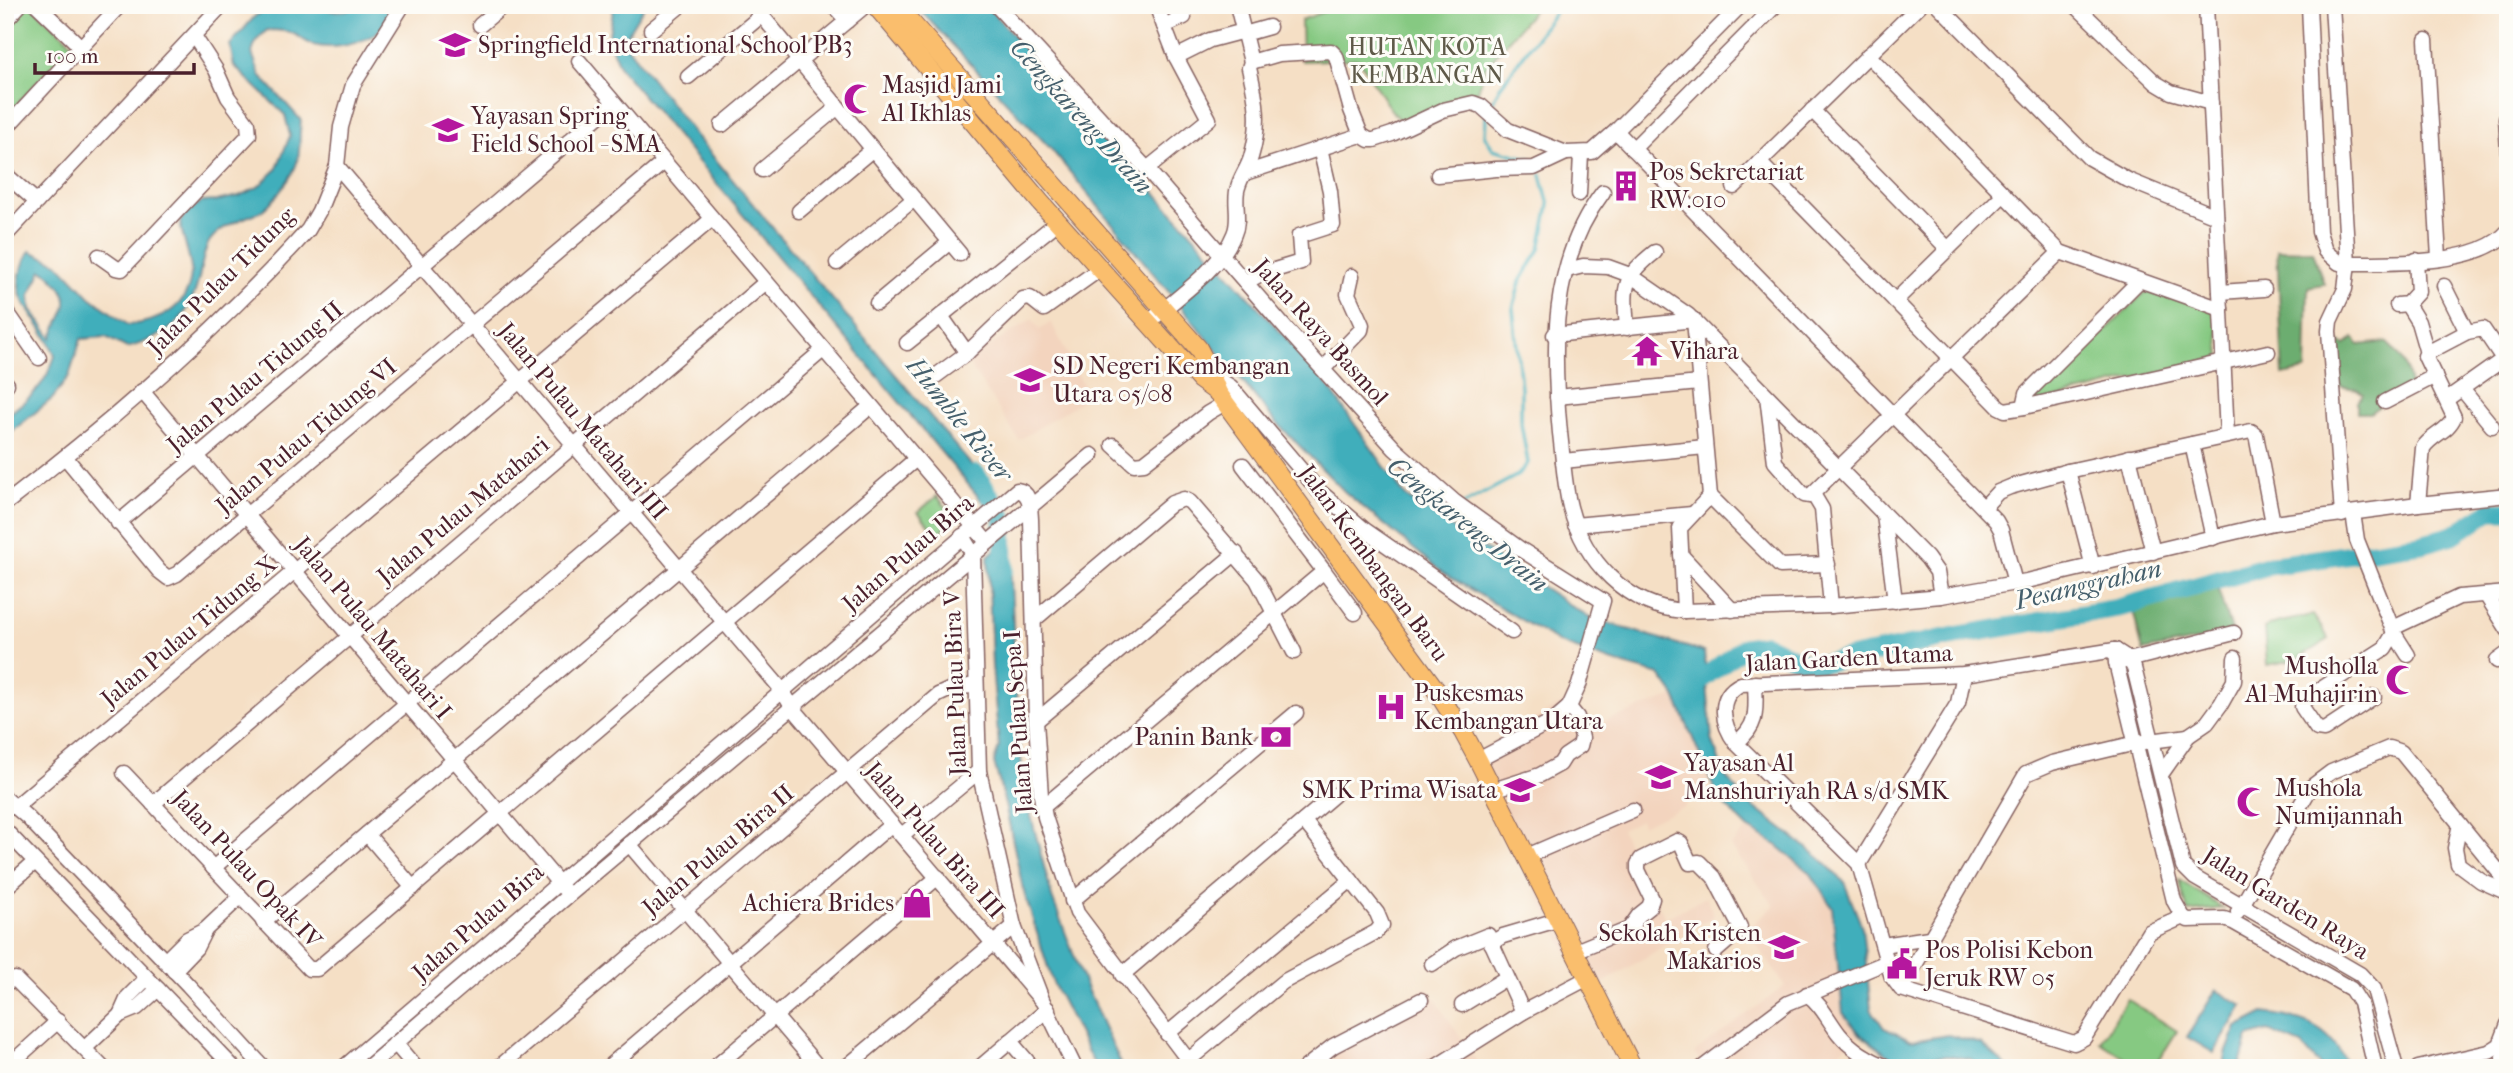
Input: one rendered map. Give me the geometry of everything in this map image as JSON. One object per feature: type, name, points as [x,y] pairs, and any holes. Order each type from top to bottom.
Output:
[{"type":"main road","name":"Jalan Kembangan Baru","points":[[875,5],[1058,222],[1200,380],[1221,398],[1436,690],[1478,760],[1633,1068]]},
{"type":"main road","name":"Jalan Kembangan Baru","points":[[896,5],[1168,306],[1198,348],[1221,398]]},
{"type":"street","points":[[5,21],[20,5]]},
{"type":"street","points":[[37,5],[81,47]]},
{"type":"street","points":[[5,129],[120,5]]},
{"type":"street","points":[[5,236],[222,5]]},
{"type":"street","name":"Jalan Pulau Tidung","points":[[5,504],[66,457],[142,391],[233,307],[308,230],[320,211],[337,166],[343,114],[353,85],[403,5]]},
{"type":"street","points":[[481,25],[504,5]]},
{"type":"street","points":[[651,30],[681,5]]},
{"type":"street","points":[[833,5],[847,21]]},
{"type":"street","points":[[722,125],[866,5]]},
{"type":"street","name":"Jalan Raya Basmol","points":[[996,5],[1147,169],[1221,257],[1395,449],[1457,504],[1604,603],[1587,662],[1569,708]]},
{"type":"street","points":[[1147,169],[1209,119],[1176,57],[1156,5]]},
{"type":"street","points":[[1164,26],[1184,17],[1181,5]]},
{"type":"street","points":[[1438,175],[1534,168],[1573,153],[1592,152],[1741,5]]},
{"type":"street","points":[[1633,149],[1776,5]]},
{"type":"street","points":[[1734,187],[1920,5]]},
{"type":"street","points":[[1938,5],[2089,158],[2128,180],[2216,216]]},
{"type":"street","points":[[2075,5],[2156,83],[2171,92],[2211,103]]},
{"type":"street","points":[[2206,5],[2227,435]]},
{"type":"street","points":[[2309,5],[2319,232],[2321,243],[2332,258],[2339,263],[2348,263],[2460,255],[2484,247],[2508,231]]},
{"type":"street","points":[[2332,5],[2348,263],[2345,289],[2329,331],[2347,514],[2364,562],[2408,655]]},
{"type":"street","points":[[1149,322],[1221,257],[1235,232],[1238,215],[1236,189],[1251,159],[1258,130],[1258,104],[1249,68],[1251,62],[1244,32],[1242,6]]},
{"type":"street","points":[[688,77],[757,10],[960,254]]},
{"type":"street","points":[[1176,57],[1210,40],[1269,27]]},
{"type":"street","points":[[99,256],[122,269],[249,135],[248,124],[228,97],[216,70],[194,36]]},
{"type":"street","points":[[2426,40],[2439,258]]},
{"type":"street","points":[[1251,62],[1279,54],[1331,51],[1336,56],[1361,135],[1370,140],[1460,104],[1473,103],[1508,130],[1573,153]]},
{"type":"street","points":[[1868,55],[2060,252],[2221,309]]},
{"type":"street","points":[[579,61],[916,459],[967,531],[987,542]]},
{"type":"street","name":"Jalan Pulau Tidung II","points":[[118,523],[614,103]]},
{"type":"street","points":[[762,170],[838,107]]},
{"type":"street","points":[[1812,110],[1948,249]]},
{"type":"street","points":[[2506,118],[2508,152]]},
{"type":"street","points":[[1616,131],[1984,508],[2001,530],[2015,583]]},
{"type":"street","points":[[1245,173],[1361,135]]},
{"type":"street","points":[[1246,282],[1261,274],[1301,262],[1299,236],[1332,225],[1330,191],[1320,148]]},
{"type":"street","points":[[799,211],[873,149]]},
{"type":"street","points":[[1573,153],[1579,194]]},
{"type":"street","name":"Jalan Pulau Tidung VI","points":[[118,523],[159,572],[168,578],[177,574],[664,162]]},
{"type":"street","points":[[1759,162],[1999,407],[2005,410],[2268,352]]},
{"type":"street","name":"Jalan Pulau Matahari III","points":[[337,166],[782,690],[792,707]]},
{"type":"street","points":[[5,174],[37,202]]},
{"type":"street","points":[[1603,192],[1585,216],[1567,270],[1555,335],[1563,461],[1569,505],[1593,556],[1616,584],[1645,602],[1684,611],[1832,606],[1941,596],[2093,567],[2273,523],[2508,495]]},
{"type":"street","points":[[1895,300],[2004,194]]},
{"type":"street","points":[[837,263],[914,199]]},
{"type":"street","name":"Jalan Pulau Tidung X","points":[[10,802],[295,571],[712,219]]},
{"type":"street","points":[[907,343],[1058,222]]},
{"type":"street","points":[[877,303],[950,242]]},
{"type":"street","points":[[1627,328],[1625,297],[1630,275],[1655,252]]},
{"type":"street","points":[[1767,396],[1775,462],[1804,495],[1810,496],[2060,252]]},
{"type":"street","points":[[2416,260],[2418,292],[2402,304],[2418,322],[2427,353],[2425,358],[2454,417],[2453,421],[2423,448],[2418,504]]},
{"type":"street","points":[[1567,270],[1596,265],[1630,275],[1694,320],[1933,565],[1941,596]]},
{"type":"street","points":[[933,378],[967,353],[1023,299],[1030,298],[1044,309],[1100,269]]},
{"type":"street","points":[[1322,369],[1361,330],[1362,325],[1348,294],[1352,276]]},
{"type":"street","points":[[2024,407],[2027,393],[2139,281]]},
{"type":"street","name":"Jalan Pulau Matahari","points":[[153,804],[766,282]]},
{"type":"street","points":[[2444,286],[2467,331]]},
{"type":"street","points":[[2220,292],[2264,289]]},
{"type":"street","points":[[5,309],[39,358]]},
{"type":"street","points":[[941,316],[967,353]]},
{"type":"street","points":[[1555,335],[1694,320]]},
{"type":"street","points":[[1694,320],[1710,496],[1780,566],[1828,564]]},
{"type":"street","points":[[2427,353],[2467,331],[2483,329],[2506,360],[2447,400]]},
{"type":"street","points":[[214,868],[823,350]]},
{"type":"street","points":[[1212,375],[1231,387],[1297,468],[1327,498],[1365,530],[1512,632]]},
{"type":"street","points":[[2385,402],[2435,376]]},
{"type":"street","points":[[1557,397],[1699,383]]},
{"type":"street","points":[[2462,389],[2492,426]]},
{"type":"street","name":"Jalan Pulau Matahari I","points":[[142,391],[569,895]]},
{"type":"street","points":[[1112,445],[1134,464],[1144,463],[1208,413],[1221,398]]},
{"type":"street","points":[[264,922],[871,406]]},
{"type":"street","points":[[1984,508],[1998,492],[2010,487],[2068,471],[2249,431],[2256,435],[2273,523]]},
{"type":"street","points":[[2192,444],[2213,538]]},
{"type":"street","points":[[1563,461],[1705,447]]},
{"type":"street","points":[[1026,510],[1092,456]]},
{"type":"street","points":[[66,457],[118,523]]},
{"type":"street","points":[[2129,457],[2153,552]]},
{"type":"street","name":"Jalan Pulau Opak IV","points":[[124,773],[313,971],[916,459]]},
{"type":"street","points":[[1243,465],[1355,613]]},
{"type":"street","points":[[2068,471],[2093,567]]},
{"type":"street","name":"Jalan Pulau Bira","points":[[343,1068],[967,531],[1017,490],[1025,493],[1026,510],[367,1068]]},
{"type":"street","points":[[1813,494],[1822,509],[1832,606]]},
{"type":"street","points":[[1684,611],[1680,528],[1710,496]]},
{"type":"street","points":[[1034,620],[1177,500],[1190,502],[1257,580],[1294,652]]},
{"type":"street","name":"Jalan Pulau Sepa I","points":[[1026,510],[1043,807],[1072,901],[1083,922],[1167,1034],[1183,1064]]},
{"type":"street","points":[[1576,524],[1692,514]]},
{"type":"street","points":[[1884,515],[1895,601]]},
{"type":"street","name":"Jalan Pulau Bira V","points":[[967,531],[974,554],[979,771],[1014,926],[1046,1006],[1075,1068]]},
{"type":"street","points":[[1036,721],[1236,553]]},
{"type":"street","points":[[1681,555],[1732,610]]},
{"type":"street","points":[[1043,807],[1324,571]]},
{"type":"street","points":[[2374,697],[2324,730],[2317,729],[2302,707],[2304,700],[2385,648],[2394,630],[2459,597],[2508,593]]},
{"type":"street","points":[[2486,595],[2508,630]]},
{"type":"street","name":"Jalan Garden Utama","points":[[1882,945],[1859,864],[1736,743],[1726,727],[1724,709],[1727,696],[1737,686],[1964,674],[2120,657],[2234,634]]},
{"type":"street","name":"Jalan Garden Raya","points":[[2120,657],[2134,668],[2183,866],[2195,878],[2360,974],[2372,985],[2396,1068]]},
{"type":"street","name":"Jalan Garden Raya","points":[[2120,657],[2136,743],[2174,901],[2183,916],[2196,922],[2224,919],[2233,922],[2344,984],[2358,997],[2375,1068]]},
{"type":"street","points":[[2162,774],[2188,736],[2207,723],[2232,688],[2236,673],[2235,658]]},
{"type":"street","points":[[1859,864],[1958,703],[1964,674]]},
{"type":"street","points":[[1736,743],[1748,734],[1754,721],[1755,683]]},
{"type":"street","name":"Jalan Pulau Bira II","points":[[498,1068],[938,695],[951,689],[976,685]]},
{"type":"street","name":"Jalan Pulau Bira III","points":[[792,707],[1046,1006]]},
{"type":"street","points":[[1478,760],[1554,720],[1569,708],[1577,717],[1582,738],[1580,746],[1565,756],[1560,764],[1540,775],[1493,790]]},
{"type":"street","points":[[1072,901],[1296,713]]},
{"type":"street","points":[[1901,989],[2026,774],[2052,763],[2152,739],[2188,736]]},
{"type":"street","points":[[2233,922],[2311,787],[2321,778],[2393,748],[2401,752],[2508,883]]},
{"type":"street","points":[[607,1068],[730,963],[897,830],[979,771]]},
{"type":"street","points":[[1122,975],[1334,795]]},
{"type":"street","points":[[10,802],[170,966],[264,1068]]},
{"type":"street","points":[[1527,856],[1633,810]]},
{"type":"street","points":[[1183,1064],[1278,986],[1376,932],[1382,925],[1351,880],[1304,821]]},
{"type":"street","points":[[2460,824],[2455,848],[2458,864],[2481,881],[2508,893]]},
{"type":"street","points":[[5,830],[234,1068]]},
{"type":"street","points":[[367,834],[413,888]]},
{"type":"street","points":[[1573,952],[1632,926],[1639,915],[1649,907],[1652,899],[1638,870],[1638,864],[1642,859],[1678,841],[1690,863],[1699,862],[1712,873],[1740,927],[1738,932],[1716,951]]},
{"type":"street","points":[[629,844],[819,1068]]},
{"type":"street","points":[[5,888],[34,862]]},
{"type":"street","points":[[2168,872],[2183,866]]},
{"type":"street","points":[[714,1068],[938,877]]},
{"type":"street","points":[[1167,1034],[1351,880]]},
{"type":"street","points":[[85,1048],[120,1015],[137,1008],[152,983],[196,947],[205,930],[240,897]]},
{"type":"street","points":[[1929,938],[1882,945],[1892,977],[1901,989],[2074,1043],[2084,1038],[2149,932],[2183,916]]},
{"type":"street","points":[[1491,943],[1503,936],[1557,920]]},
{"type":"street","points":[[845,1068],[1014,926]]},
{"type":"street","points":[[1432,964],[1456,948],[1488,935],[1523,1012]]},
{"type":"street","points":[[2321,972],[2330,956]]},
{"type":"street","points":[[1702,1068],[1778,1009],[1807,994],[1887,962]]},
{"type":"street","points":[[1462,1005],[1506,978]]},
{"type":"street","points":[[5,983],[15,979],[103,1068]]},
{"type":"street","points":[[1437,1067],[1523,1012],[1587,979]]},
{"type":"street","points":[[1807,994],[1819,1004],[1850,1046],[1890,1068]]},
{"type":"street","points":[[1305,1068],[1333,1046],[1421,1000]]},
{"type":"street","points":[[979,1068],[1046,1006]]},
{"type":"street","points":[[6,1068],[58,1021]]},
{"type":"street","points":[[2418,1068],[2489,1052],[2500,1045],[2508,1024]]},
{"type":"street","points":[[1010,1041],[1034,1068]]},
{"type":"street","points":[[395,1043],[416,1068]]},
{"type":"street","points":[[1852,1068],[1866,1057]]},
{"type":"shaded area","name":"SD Negeri Kembangan Utara 05/08","points":[[1032,319],[1040,330],[1051,322],[1089,396],[1019,440],[967,361]]},
{"type":"shaded area","points":[[1674,696],[1710,781],[1703,785],[1706,794],[1642,825],[1640,820],[1621,830],[1665,918],[1706,897],[1714,916],[1588,992],[1466,758],[1570,699],[1581,730]]},
{"type":"shaded area","points":[[1748,828],[1778,846],[1811,874],[1832,907],[1843,1013],[1861,1035],[1816,1068],[1705,1068],[1694,1053],[1785,986],[1747,930],[1774,906],[1731,846]]},
{"type":"shaded area","points":[[1427,987],[1481,1068],[1303,1068],[1338,1037]]},
{"type":"green space","points":[[23,5],[31,5],[73,44],[5,117],[5,25]]},
{"type":"green space","name":"HUTAN KOTA KEMBANGAN","points":[[1336,5],[1538,5],[1485,68],[1478,91],[1438,120],[1407,131],[1359,59],[1302,61],[1301,20],[1337,7]]},
{"type":"green space","points":[[2277,250],[2313,251],[2324,284],[2308,287],[2306,370],[2283,375]]},
{"type":"green space","points":[[2145,292],[2216,307],[2221,357],[2030,405]]},
{"type":"green space","points":[[2333,338],[2345,345],[2354,338],[2359,345],[2386,342],[2404,365],[2409,378],[2410,393],[2390,398],[2370,413],[2357,413],[2357,402],[2363,394],[2357,389],[2337,386]]},
{"type":"green space","points":[[937,496],[956,519],[937,535],[918,512]]},
{"type":"green space","points":[[2217,586],[2232,634],[2143,651],[2133,610]]},
{"type":"green space","points":[[2313,615],[2329,639],[2295,660],[2267,665],[2264,628]]},
{"type":"green space","points":[[2179,880],[2223,908],[2188,912]]},
{"type":"green space","points":[[2127,999],[2177,1031],[2154,1068],[2141,1068],[2100,1042]]},
{"type":"water","points":[[275,5],[313,5],[332,11],[347,10],[354,5],[395,5],[382,28],[364,39],[344,46],[323,47],[310,44],[297,35],[274,30],[267,30],[256,41],[252,53],[260,75],[301,120],[298,157],[287,182],[264,209],[225,227],[209,242],[195,293],[175,325],[154,338],[127,348],[106,337],[81,339],[69,376],[53,398],[5,437],[5,417],[36,391],[47,376],[55,356],[20,294],[22,268],[30,251],[58,263],[90,297],[128,325],[151,320],[162,316],[180,303],[190,283],[191,265],[180,222],[186,213],[201,202],[239,196],[258,187],[276,170],[290,136],[285,115],[234,66],[230,45],[255,16]],"holes":[[[42,270],[59,285],[66,299],[64,312],[52,338],[31,309],[30,295]]]},
{"type":"water","points":[[614,5],[645,5],[623,41],[695,135],[993,491],[982,501],[620,68],[608,40]]},
{"type":"water","name":"Cengkareng Drain","points":[[915,5],[986,5],[1322,378],[1406,497],[1588,617],[1704,652],[1712,739],[1724,775],[1750,804],[1820,858],[1844,882],[1862,927],[1871,1009],[1884,1028],[1912,1041],[1948,1035],[1982,1044],[2008,1068],[1982,1068],[1971,1059],[1950,1056],[1893,1059],[1861,1035],[1843,1013],[1832,907],[1811,874],[1778,846],[1748,828],[1718,798],[1675,696],[1660,675],[1560,643],[1443,573],[1345,492],[1275,421],[1051,149]]},
{"type":"water","points":[[1009,537],[1018,732],[1025,793],[1052,897],[1085,985],[1123,1068],[1096,1068],[1053,983],[1023,889],[994,762],[999,747],[992,666],[988,556]]},
{"type":"water","points":[[2216,990],[2243,1006],[2214,1053],[2187,1037]]},
{"type":"water","points":[[2264,1013],[2291,1018],[2315,1027],[2334,1043],[2347,1068],[2322,1068],[2302,1045],[2268,1031],[2248,1037],[2239,1068],[2223,1068],[2237,1027]]},
{"type":"waterway","points":[[1489,109],[1500,87],[1560,5]]},
{"type":"waterway","points":[[1486,115],[1485,136],[1493,149],[1531,159]]},
{"type":"waterway","name":"Cengkareng Drain","points":[[1464,504],[1518,475],[1528,463],[1521,424],[1521,388],[1513,309],[1520,282],[1540,249],[1549,205],[1541,175]]},
{"type":"waterway","name":"Humble River","points":[[976,474],[1003,516],[1004,569]]},
{"type":"waterway","name":"Cengkareng Drain","points":[[1429,514],[1451,505]]},
{"type":"waterway","name":"Pesanggrahan","points":[[1689,689],[1744,647],[1765,644],[1810,666],[1960,635],[2118,608],[2268,566],[2421,544],[2453,535],[2490,511],[2508,511]]},
{"type":"place","name":"Springfield International School PB3","points":[[455,45]]},
{"type":"place","name":"Masjid Jami Al Ikhlas","points":[[859,99]]},
{"type":"place","name":"Yayasan Spring Field School - SMA","points":[[448,130]]},
{"type":"place","name":"Pos Sekretariat RW.010","points":[[1626,186]]},
{"type":"place","name":"Vihara","points":[[1647,351]]},
{"type":"place","name":"SD Negeri Kembangan Utara 05/08","points":[[1030,380]]},
{"type":"place","name":"Musholla Al-Muhajirin","points":[[2401,680]]},
{"type":"place","name":"Puskesmas Kembangan Utara","points":[[1391,707]]},
{"type":"place","name":"Panin Bank","points":[[1276,737]]},
{"type":"place","name":"Yayasan Al Manshuriyah RA s/d SMK","points":[[1661,777]]},
{"type":"place","name":"SMK Prima Wisata","points":[[1520,790]]},
{"type":"place","name":"Mushola Numijannah","points":[[2252,802]]},
{"type":"place","name":"Achiera Brides","points":[[917,903]]},
{"type":"place","name":"Sekolah Kristen Makarios","points":[[1784,947]]},
{"type":"place","name":"Pos Polisi Kebon Jeruk RW 05","points":[[1902,964]]}]
